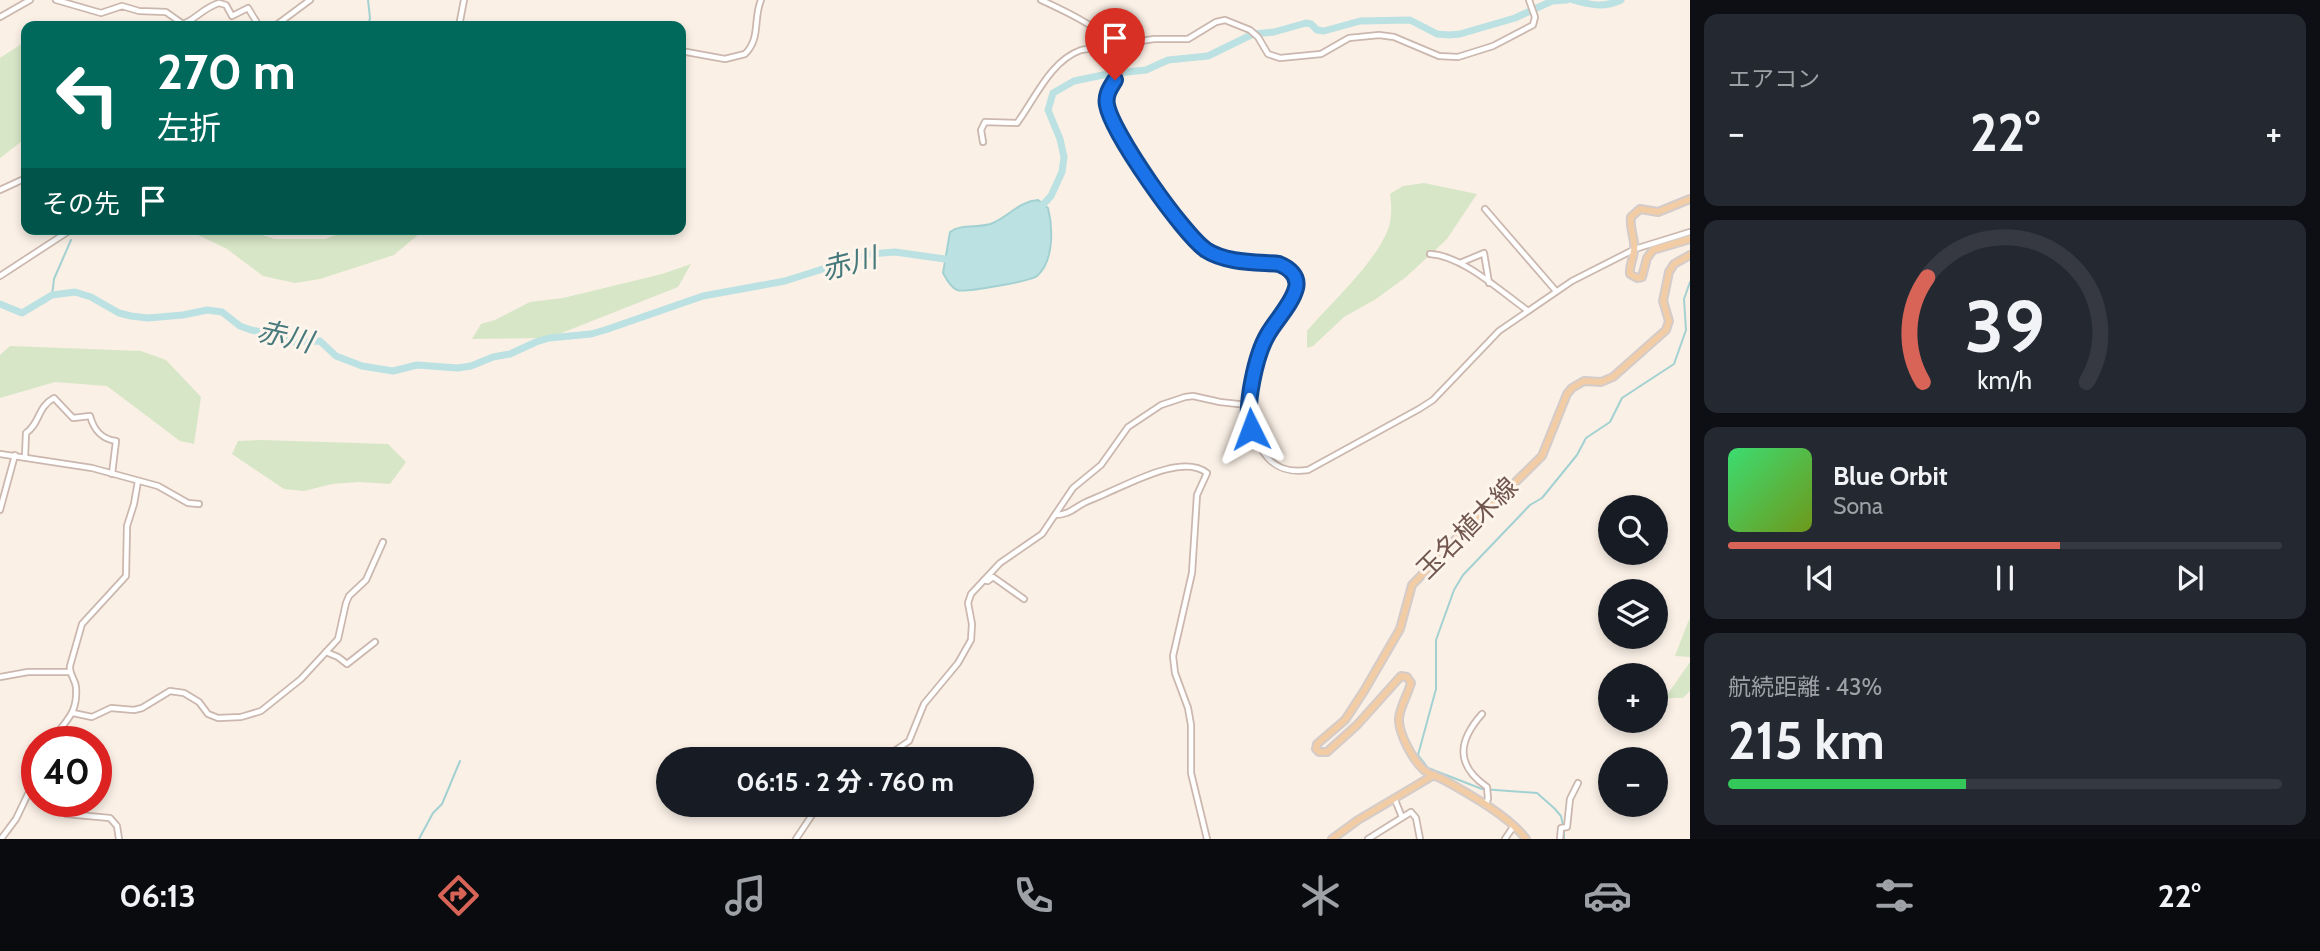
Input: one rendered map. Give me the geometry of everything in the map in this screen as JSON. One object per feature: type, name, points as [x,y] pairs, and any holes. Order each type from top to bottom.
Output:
[{"type":"main road","points":[[1690,199],[1658,212],[1643,209],[1633,214],[1630,226],[1635,249],[1629,270],[1632,276],[1639,278],[1644,274],[1647,258],[1653,250],[1690,239]]},
{"type":"main road","name":"玉名植木線","points":[[1434,775],[1426,772],[1401,734],[1399,717],[1411,683],[1404,676],[1401,676],[1357,725],[1327,752],[1319,752],[1316,749],[1317,744],[1345,720],[1364,691],[1400,629],[1412,584],[1451,545],[1469,521],[1485,512],[1542,456],[1572,388],[1584,381],[1608,380],[1666,330],[1669,321],[1663,301],[1669,272],[1674,264],[1690,255]]},
{"type":"main road","points":[[1332,839],[1341,836],[1358,820],[1434,775],[1486,805],[1526,839]]},
{"type":"street","points":[[0,17],[30,0]]},
{"type":"street","points":[[56,0],[95,13],[106,13],[123,6],[139,12],[166,12],[179,21]]},
{"type":"street","points":[[282,21],[310,0]]},
{"type":"street","points":[[460,21],[464,0]]},
{"type":"street","points":[[686,52],[725,60],[745,54],[756,36],[761,0]]},
{"type":"street","points":[[1041,0],[1111,38],[1122,52],[1123,62],[1107,97],[1112,120],[1123,142],[1191,236],[1218,256],[1279,264],[1288,267],[1294,274],[1296,287],[1266,337],[1247,405],[1251,429],[1268,458],[1273,464],[1288,471],[1308,470],[1426,405],[1444,391],[1499,331],[1597,266],[1635,249],[1690,232]]},
{"type":"street","points":[[983,142],[981,130],[985,122],[1017,123],[1058,65],[1073,53],[1154,39],[1188,39],[1216,22],[1225,20],[1250,30],[1258,37],[1268,54],[1280,58],[1321,54],[1349,38],[1379,35],[1394,37],[1439,56],[1458,57],[1493,46],[1533,25],[1535,17],[1529,0]]},
{"type":"street","points":[[193,21],[201,10],[219,2],[226,5],[232,16],[248,8],[256,21]]},
{"type":"street","points":[[0,190],[21,180]]},
{"type":"street","points":[[1485,209],[1556,291]]},
{"type":"street","points":[[0,275],[63,235]]},
{"type":"street","points":[[1460,263],[1484,253],[1489,284]]},
{"type":"street","points":[[1430,254],[1444,255],[1460,263],[1527,310]]},
{"type":"street","points":[[900,747],[909,741],[924,704],[958,663],[971,640],[972,624],[968,600],[1000,563],[1042,534],[1073,488],[1101,465],[1128,427],[1174,399],[1194,396],[1247,405]]},
{"type":"street","points":[[25,457],[26,433],[35,425],[37,415],[54,398],[73,418],[90,416],[93,425],[104,438],[116,441],[112,474]]},
{"type":"street","points":[[0,454],[112,474],[158,486],[188,503],[199,504]]},
{"type":"street","points":[[0,510],[15,455]]},
{"type":"street","points":[[1055,515],[1065,515],[1082,504],[1160,471],[1200,468],[1207,473],[1197,495],[1192,573],[1173,656],[1175,673],[1189,716],[1191,773],[1207,839]]},
{"type":"street","points":[[61,726],[74,713],[76,684],[69,672],[82,624],[126,576],[127,526],[138,481]]},
{"type":"street","points":[[74,713],[92,717],[111,708],[134,710],[170,691],[177,691],[199,702],[212,716],[227,719],[265,709],[301,679],[340,635],[349,596],[366,580],[383,542]]},
{"type":"street","points":[[983,580],[988,581],[993,577],[1024,600]]},
{"type":"street","points":[[326,652],[347,664],[375,642]]},
{"type":"street","points":[[0,677],[28,672],[69,672]]},
{"type":"street","points":[[1482,714],[1469,729],[1463,758],[1474,776],[1488,790],[1486,805]]},
{"type":"street","points":[[1560,839],[1563,827],[1567,827],[1570,799],[1578,783]]},
{"type":"street","points":[[1395,800],[1402,817]]},
{"type":"street","points":[[1,839],[21,809]]},
{"type":"street","points":[[1368,839],[1411,812],[1416,818],[1420,839]]},
{"type":"street","points":[[99,817],[110,818],[117,826],[119,839]]},
{"type":"street","points":[[796,839],[811,817]]},
{"type":"street","points":[[1505,839],[1513,827]]},
{"type":"green space","points":[[21,44],[21,142],[0,158],[0,58]]},
{"type":"green space","points":[[1424,183],[1477,194],[1447,239],[1406,277],[1376,299],[1344,317],[1313,346],[1307,348],[1307,331],[1362,271],[1380,245],[1390,223],[1390,194],[1403,186]]},
{"type":"green space","points":[[198,235],[325,239],[336,235],[418,235],[394,255],[320,279],[295,283],[263,276],[227,249]]},
{"type":"green space","points":[[691,264],[678,287],[549,338],[472,339],[481,324],[530,302],[563,298],[662,274]]},
{"type":"green space","points":[[10,346],[141,351],[166,360],[201,397],[194,444],[180,441],[107,386],[55,382],[0,398],[0,355]]},
{"type":"green space","points":[[238,441],[388,444],[406,462],[390,484],[359,482],[332,484],[304,491],[284,489],[232,454]]},
{"type":"green space","points":[[1690,619],[1690,657],[1675,656],[1688,622]]},
{"type":"green space","points":[[1690,662],[1690,691],[1683,698],[1668,698],[1668,694]]},
{"type":"water","points":[[1038,200],[1048,208],[1051,225],[1049,253],[1043,270],[1037,276],[1011,283],[972,290],[957,290],[952,287],[943,273],[950,232],[993,223],[1026,203]]},
{"type":"waterway","points":[[368,0],[369,21]]},
{"type":"waterway","name":"赤川","points":[[1038,210],[1051,196],[1062,172],[1064,157],[1048,110],[1053,93],[1074,81],[1146,70],[1168,60],[1208,56],[1253,34],[1274,32],[1306,23],[1324,31],[1360,21],[1410,20],[1437,34],[1449,35],[1515,18],[1552,1],[1567,0]]},
{"type":"waterway","name":"赤川","points":[[1573,0],[1597,5],[1621,0]]},
{"type":"waterway","points":[[52,295],[54,279],[71,240]]},
{"type":"waterway","name":"赤川","points":[[0,304],[22,313],[52,295],[75,292],[131,316],[148,318],[207,310],[222,312],[240,326],[274,334],[291,342],[320,341],[336,356],[362,366],[393,371],[417,365],[458,368],[510,354],[549,338],[591,334],[703,296],[785,281],[870,254],[895,252],[952,260]]},
{"type":"waterway","points":[[1563,825],[1561,816],[1537,793],[1482,789],[1428,768],[1418,755],[1436,689],[1436,640],[1454,590],[1463,575],[1530,505],[1542,498],[1577,455],[1586,438],[1610,422],[1622,398],[1674,364],[1686,330],[1684,299],[1690,282]]},
{"type":"waterway","points":[[419,839],[433,813],[442,804],[460,761]]},
{"type":"waterway","points":[[1564,831],[1564,839]]},
{"type":"route","points":[[1115,80],[1109,90],[1107,104],[1117,132],[1191,236],[1218,256],[1288,267],[1297,281],[1293,294],[1264,342],[1248,400],[1247,412],[1251,429]]}]
